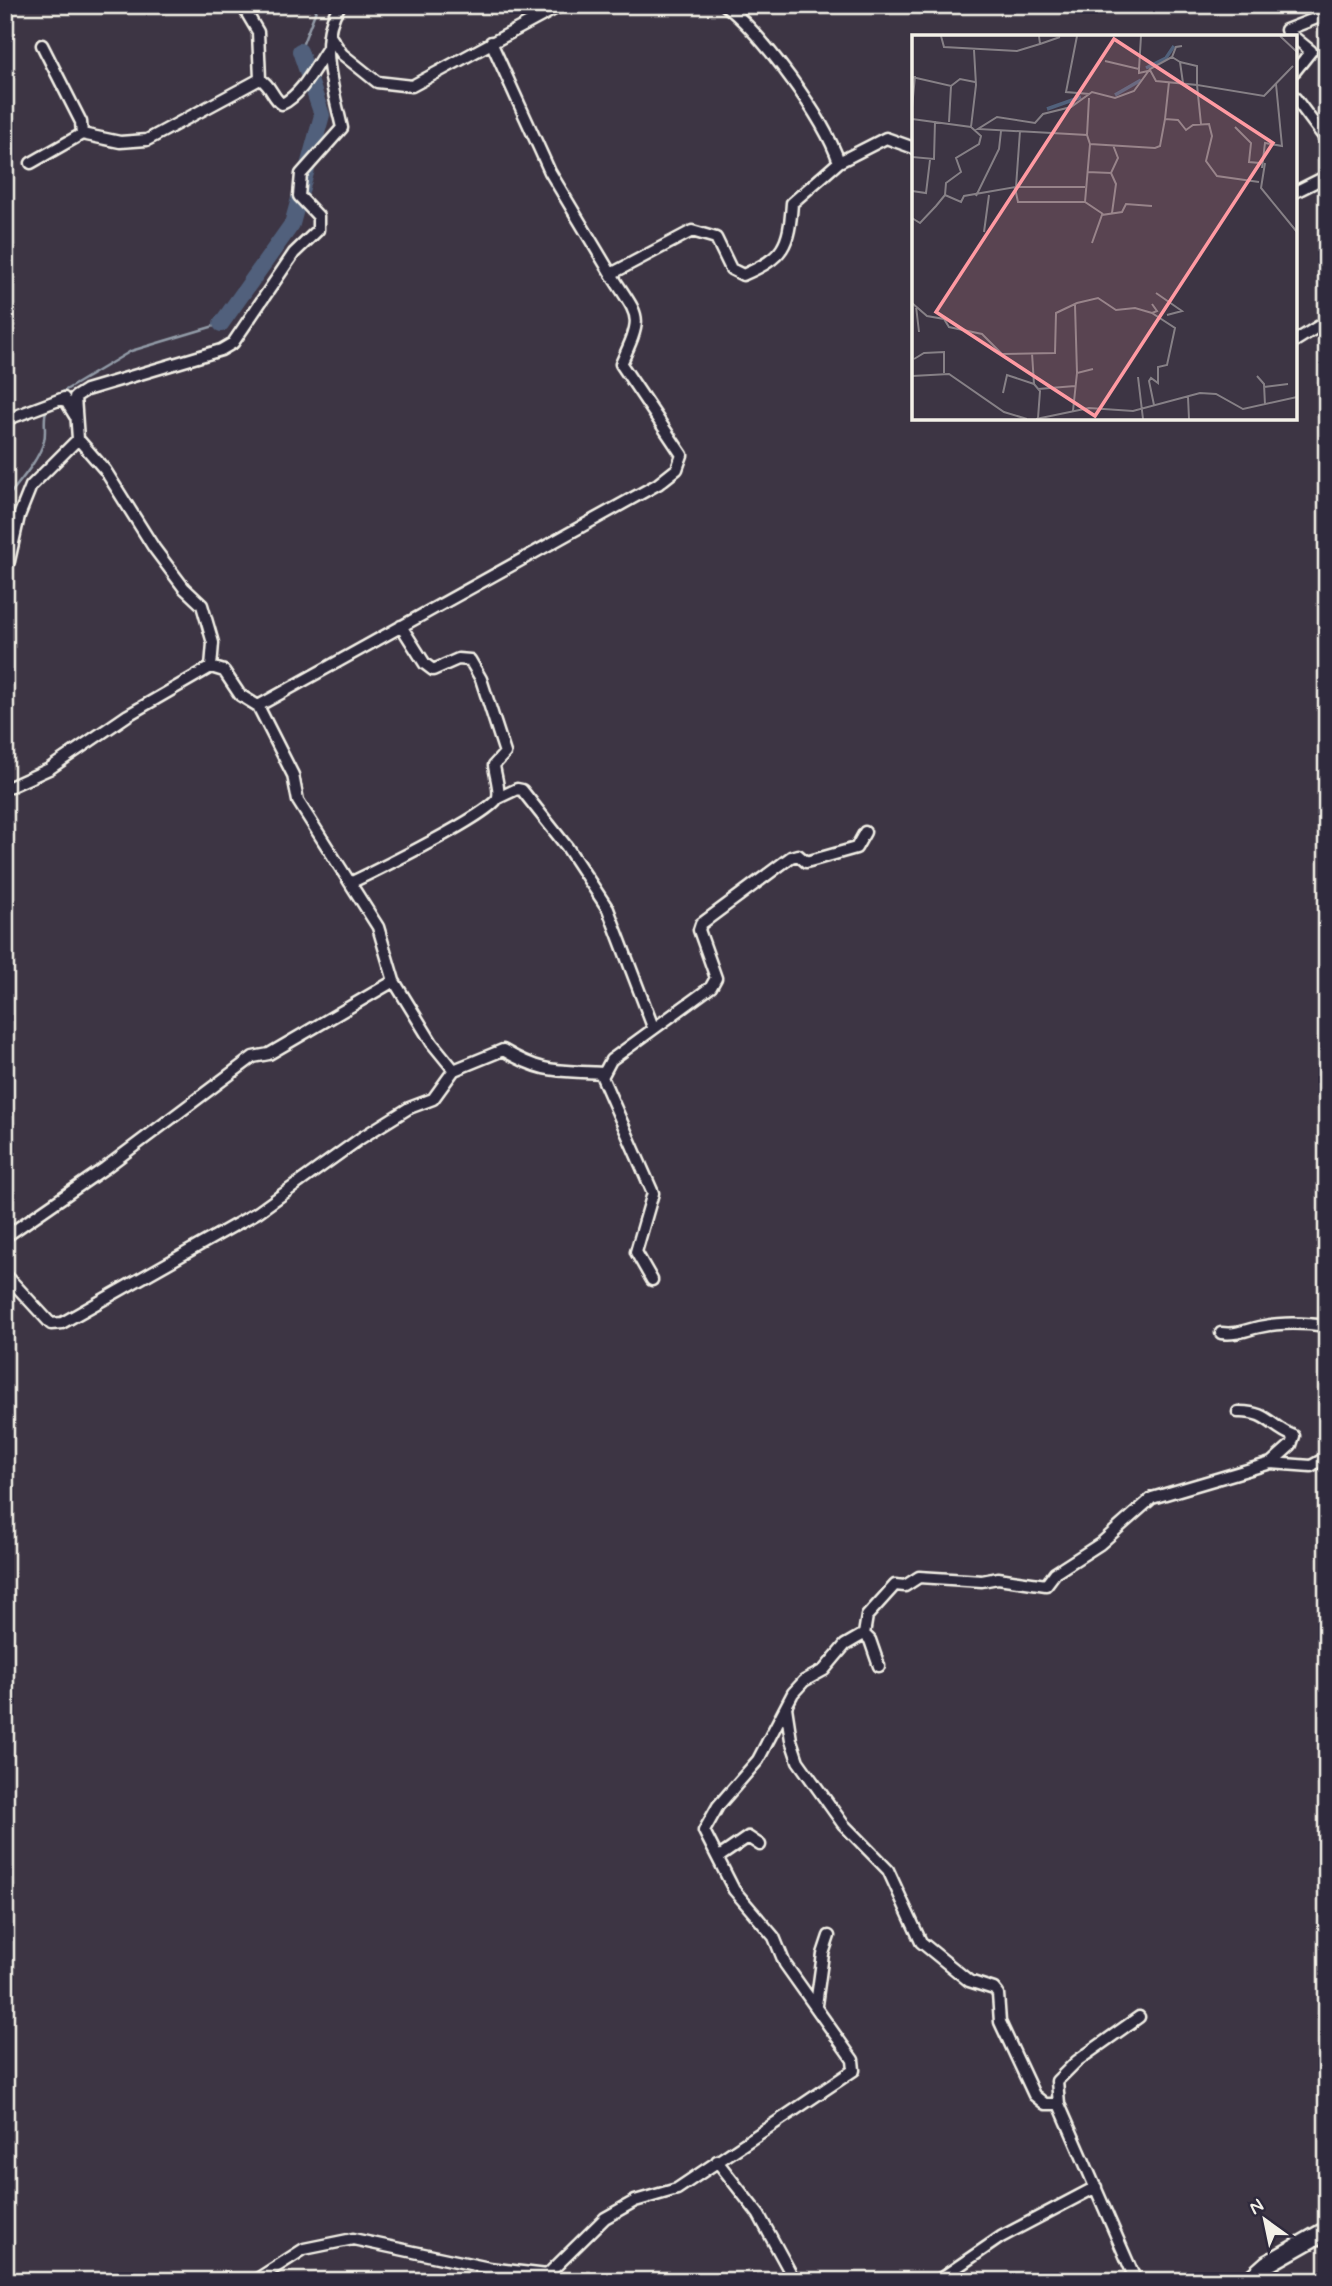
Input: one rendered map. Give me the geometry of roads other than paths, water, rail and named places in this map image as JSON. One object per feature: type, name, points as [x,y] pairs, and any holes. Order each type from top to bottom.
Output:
[{"type":"main road","points":[[1248,2281],[1267,2264],[1327,2230]]},
{"type":"street","points":[[242,5],[258,32],[260,79]]},
{"type":"street","points":[[211,667],[213,643],[202,605],[184,588],[154,548],[105,470],[78,439],[75,397],[86,390],[220,350],[233,343],[294,253],[318,230],[318,216],[299,196],[301,174],[342,128],[329,67],[328,47],[329,35],[340,5]]},
{"type":"street","points":[[329,35],[342,54],[377,82],[412,86],[562,5]]},
{"type":"street","points":[[725,5],[742,18],[782,71],[831,139],[839,162]]},
{"type":"street","points":[[1292,35],[1286,30],[1327,14]]},
{"type":"street","points":[[1297,39],[1311,51],[1297,68]]},
{"type":"street","points":[[258,706],[623,505],[677,470],[682,455],[621,364],[638,328],[636,316],[550,172],[491,42]]},
{"type":"street","points":[[42,45],[81,122],[82,134]]},
{"type":"street","points":[[260,79],[270,84],[277,101],[282,104],[289,101],[328,47]]},
{"type":"street","points":[[31,163],[82,134],[120,142],[147,139],[260,79]]},
{"type":"street","points":[[1297,101],[1327,141]]},
{"type":"street","points":[[611,274],[692,231],[716,238],[731,269],[743,275],[773,262],[789,239],[792,203],[839,162],[886,138],[912,147]]},
{"type":"street","points":[[1297,191],[1327,176]]},
{"type":"street","points":[[1297,340],[1327,321]]},
{"type":"street","points":[[5,420],[64,398],[77,420]]},
{"type":"street","points":[[5,565],[9,561],[19,516],[31,486],[78,439]]},
{"type":"street","points":[[401,626],[425,664],[433,670],[458,659],[470,660],[481,679],[505,753],[494,765],[498,798]]},
{"type":"street","points":[[5,789],[49,769],[128,715],[211,667],[224,671],[240,695],[258,706],[293,775],[298,801],[378,927],[394,981],[432,1043],[454,1070]]},
{"type":"street","points":[[350,883],[421,849],[439,835],[493,807],[498,798],[517,789],[522,790],[567,847],[608,909],[653,1027]]},
{"type":"street","points":[[652,1280],[636,1252],[653,1193],[602,1077],[611,1060],[711,986],[716,978],[699,930],[701,924],[791,857],[798,855],[806,862],[856,848],[865,832]]},
{"type":"street","points":[[5,1237],[253,1057],[269,1054],[394,981]]},
{"type":"street","points":[[5,1274],[51,1324],[62,1323],[258,1212],[371,1132],[409,1108],[433,1099],[454,1070],[503,1050],[522,1061],[554,1072],[604,1073]]},
{"type":"street","points":[[1221,1333],[1236,1335],[1260,1327],[1280,1325],[1327,1326]]},
{"type":"street","points":[[1238,1412],[1255,1411],[1273,1420],[1281,1431],[1294,1436],[1291,1445],[1271,1463]]},
{"type":"street","points":[[864,1634],[867,1616],[895,1585],[905,1586],[919,1577],[982,1581],[998,1578],[1046,1586],[1055,1573],[1100,1544],[1152,1498],[1271,1463],[1311,1466],[1327,1457]]},
{"type":"street","points":[[864,1634],[870,1640],[880,1666]]},
{"type":"street","points":[[254,2281],[277,2263],[304,2249],[353,2239],[489,2268],[547,2275],[605,2218],[635,2201],[677,2189],[854,2070],[853,2060],[785,1964],[774,1937],[734,1891],[704,1831],[718,1806],[758,1760],[786,1707],[804,1681],[824,1670],[845,1645],[864,1634]]},
{"type":"street","points":[[786,1707],[790,1740],[798,1761],[843,1824],[888,1871],[921,1942],[969,1981],[994,1989],[998,1994],[1000,2022],[1034,2095],[1045,2104],[1059,2104]]},
{"type":"street","points":[[719,1857],[748,1837],[760,1845]]},
{"type":"street","points":[[816,2006],[822,1954],[829,1936]]},
{"type":"street","points":[[1136,2281],[1059,2104],[1057,2081],[1077,2061],[1139,2017]]},
{"type":"street","points":[[717,2161],[759,2215],[795,2281]]},
{"type":"street","points":[[937,2281],[1001,2237],[1096,2187]]},
{"type":"waterway","points":[[300,51],[318,5]]},
{"type":"waterway","points":[[221,324],[292,224],[322,115],[300,51]]},
{"type":"waterway","points":[[54,397],[131,351],[221,324]]},
{"type":"waterway","points":[[5,501],[41,449],[45,437],[47,408]]}]
